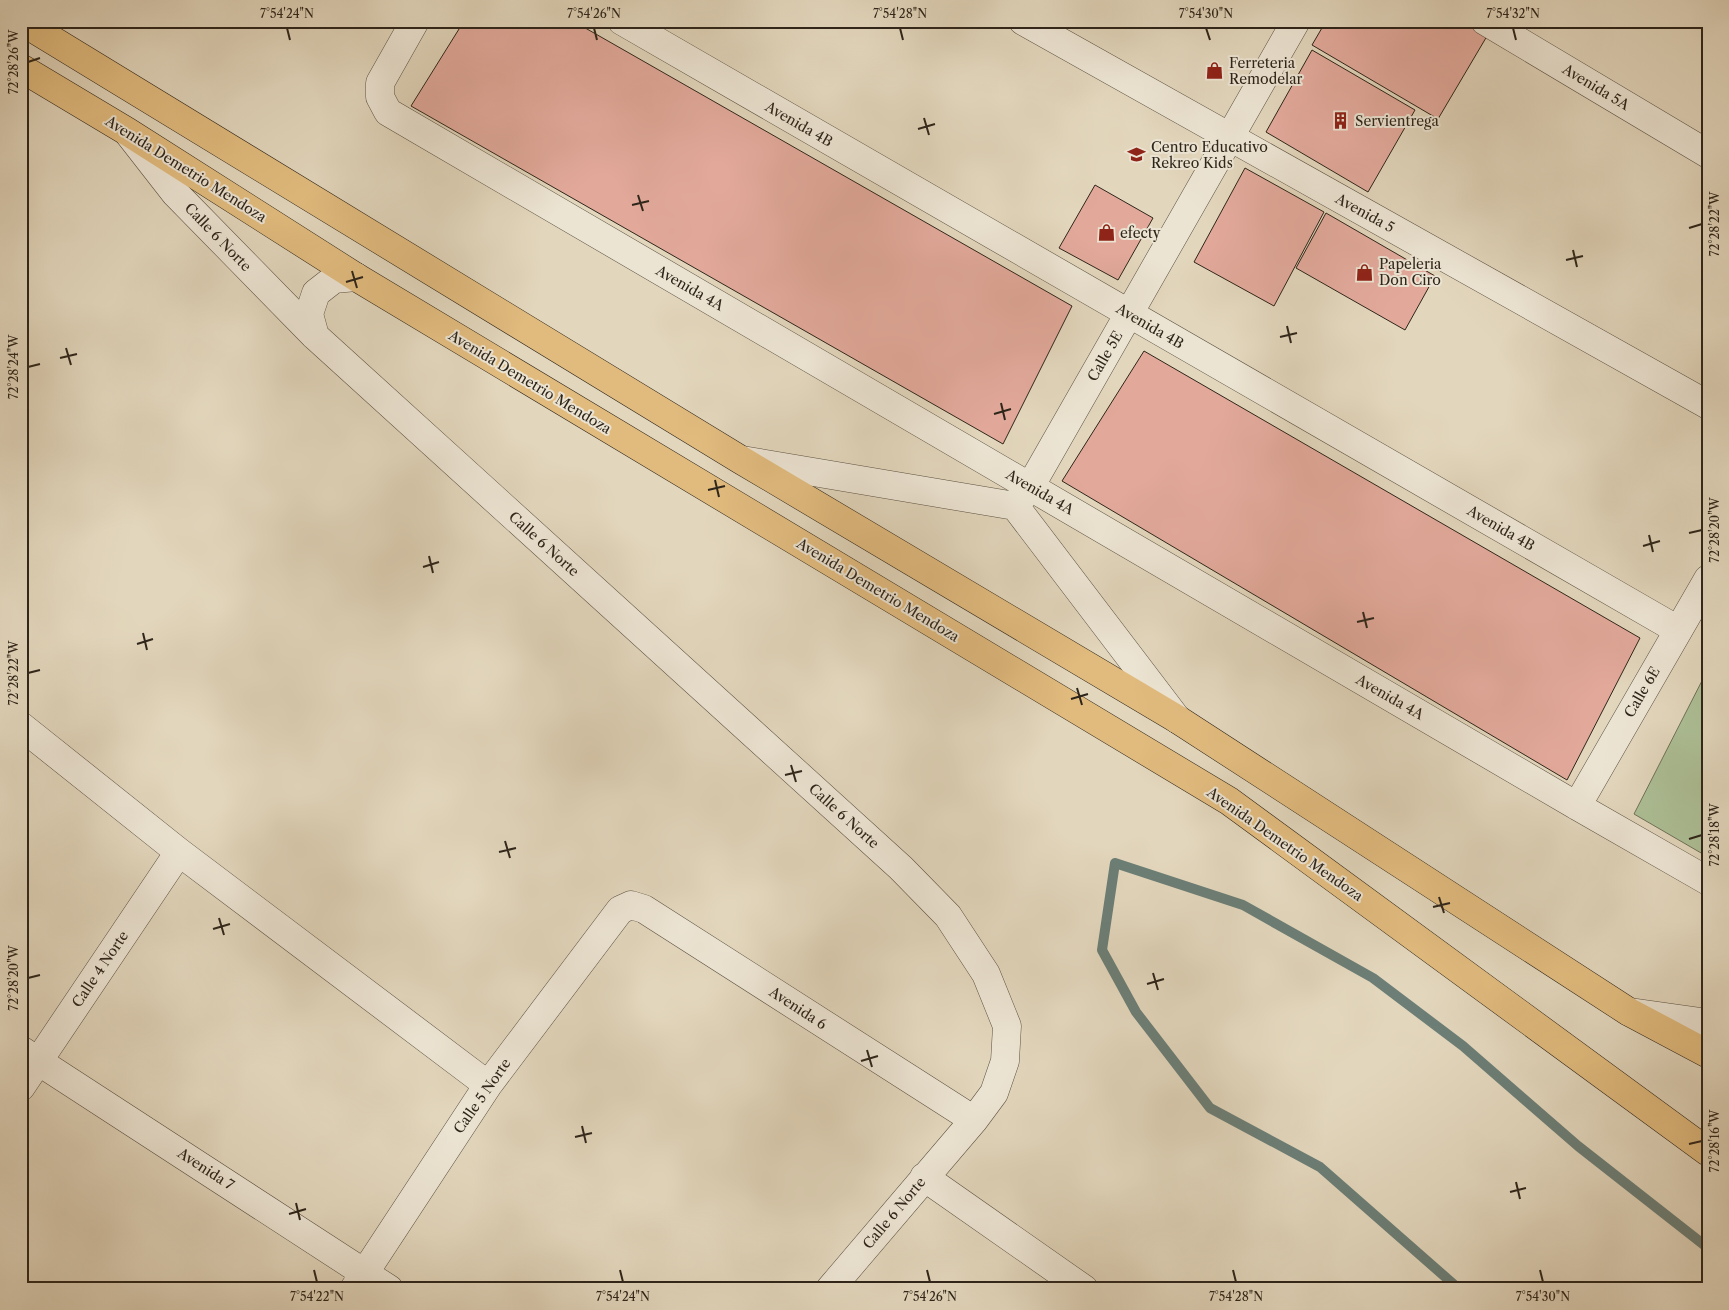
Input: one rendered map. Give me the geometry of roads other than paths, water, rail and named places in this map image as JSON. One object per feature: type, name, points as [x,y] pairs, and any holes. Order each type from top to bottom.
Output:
[{"type":"main road","points":[[21,21],[741,460],[1178,719],[1630,1012],[1708,1054]]},
{"type":"main road","name":"Avenida Demetrio Mendoza","points":[[21,68],[128,132],[356,277],[1229,801],[1708,1152]]},
{"type":"street","name":"Avenida 4A","points":[[415,21],[380,83],[380,96],[388,112],[1023,496],[1708,881]]},
{"type":"street","name":"Avenida 4B","points":[[622,21],[1678,630]]},
{"type":"street","name":"Avenida 5","points":[[1023,21],[1708,405]]},
{"type":"street","name":"Calle 5E","points":[[1023,496],[1296,21]]},
{"type":"street","name":"Avenida 5A","points":[[1485,21],[1708,154]]},
{"type":"street","name":"Calle 6 Norte","points":[[128,132],[176,193],[315,336],[901,868],[948,916],[986,974],[1007,1026],[1005,1061],[994,1093],[974,1120],[830,1289]]},
{"type":"street","points":[[315,336],[309,314],[316,293],[334,279],[356,277]]},
{"type":"street","points":[[741,460],[1023,496],[1178,719]]},
{"type":"street","name":"Calle 6E","points":[[1576,806],[1708,578]]},
{"type":"street","points":[[21,726],[179,852],[488,1085]]},
{"type":"street","name":"Calle 4 Norte","points":[[21,1087],[30,1055],[179,852]]},
{"type":"street","name":"Avenida 6","points":[[620,910],[632,905],[644,910],[974,1120]]},
{"type":"street","name":"Calle 5 Norte","points":[[359,1280],[488,1085],[620,910]]},
{"type":"street","points":[[1630,1012],[1708,1023]]},
{"type":"street","name":"Avenida 7","points":[[30,1055],[359,1280],[390,1289]]},
{"type":"street","points":[[924,1177],[1084,1289]]},
{"type":"waterway","points":[[1459,1289],[1320,1167],[1210,1108],[1136,1012],[1102,950],[1115,863],[1243,905],[1373,978],[1463,1046],[1578,1146],[1708,1248]]},
{"type":"place","name":"Ferreteria Remodelar","points":[[1215,71]]},
{"type":"place","name":"Servientrega","points":[[1341,121]]},
{"type":"place","name":"Centro Educativo Rekreo Kids","points":[[1137,155]]},
{"type":"place","name":"efecty","points":[[1106,233]]},
{"type":"place","name":"Papeleria Don Ciro","points":[[1365,272]]}]
